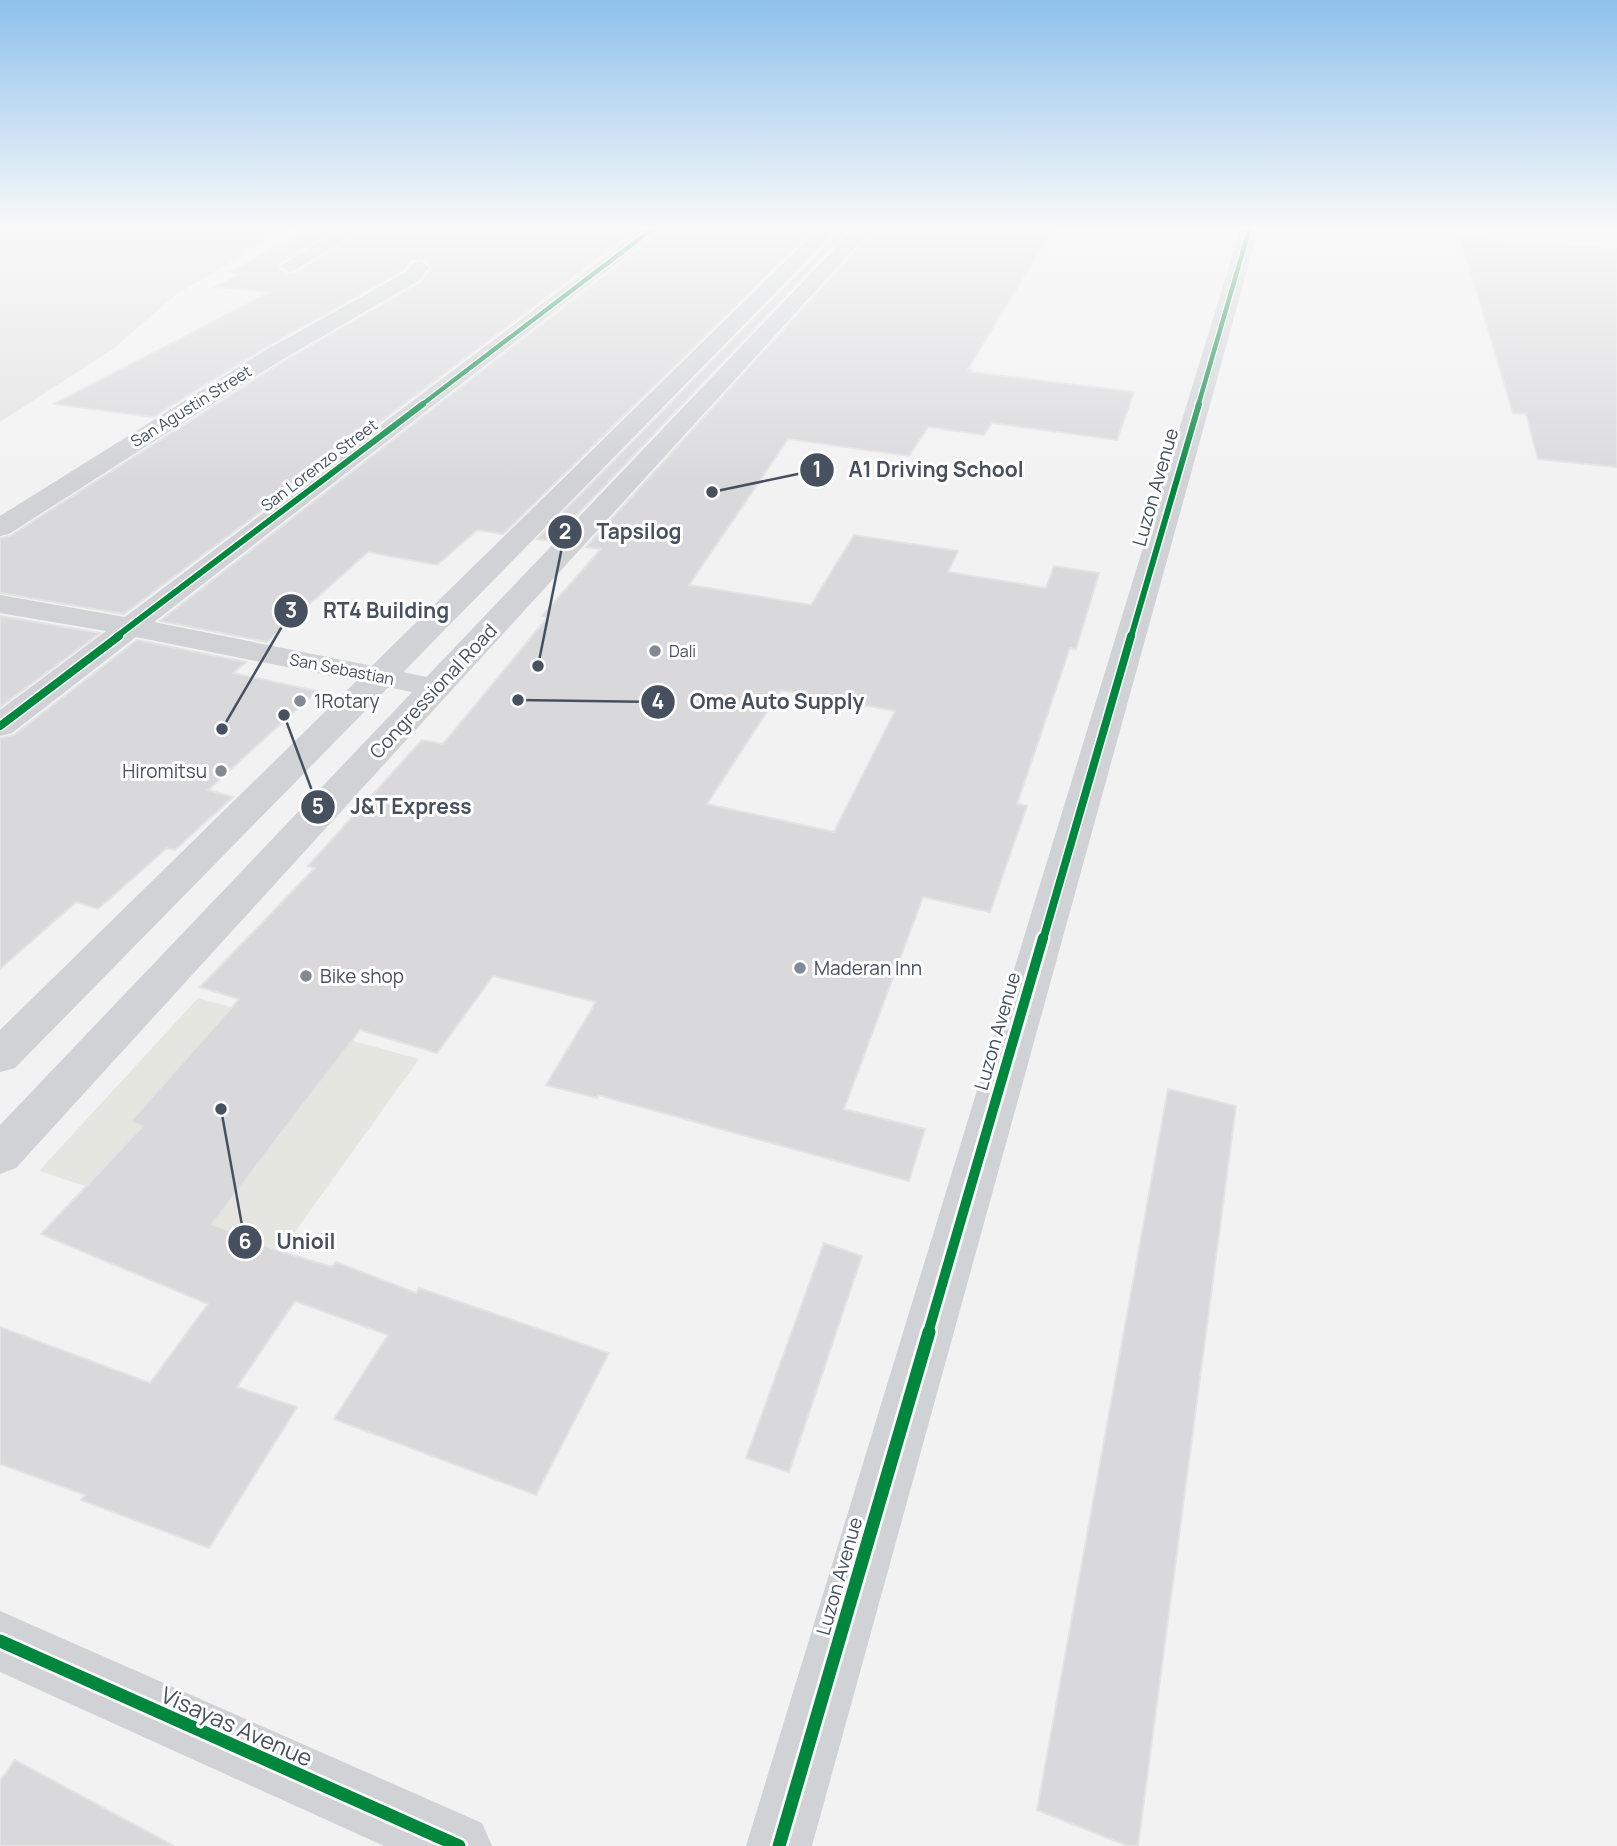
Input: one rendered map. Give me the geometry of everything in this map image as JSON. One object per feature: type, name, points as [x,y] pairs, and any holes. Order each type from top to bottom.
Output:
[{"type":"main road","points":[[0,1056],[745,313]]},
{"type":"main road","name":"Congressional Road","points":[[0,1155],[784,313]]},
{"type":"main road","name":"Luzon Avenue","points":[[779,1846],[1225,313]]},
{"type":"main road","name":"Visayas Avenue","points":[[0,1641],[458,1846]]},
{"type":"street","name":"San Agustin Street","points":[[0,528],[272,356],[348,313]]},
{"type":"street","name":"San Lorenzo Street","points":[[0,726],[541,313]]},
{"type":"street","name":"San Sebastian","points":[[0,604],[128,626],[437,688]]},
{"type":"shaded area","points":[[0,313],[155,313],[114,348],[0,422]]},
{"type":"shaded area","points":[[198,998],[419,1059],[282,1250],[39,1171]]},
{"type":"building","points":[[229,313],[327,313],[153,417],[54,404]]},
{"type":"building","points":[[367,313],[525,313],[124,614],[0,593],[0,538],[10,536],[281,363]]},
{"type":"building","points":[[556,313],[728,313],[503,534],[477,530],[437,565],[368,552],[267,642],[160,621]]},
{"type":"building","points":[[759,313],[769,313],[552,541],[537,539]]},
{"type":"building","points":[[799,313],[1002,313],[968,369],[972,370],[971,372],[1134,392],[1117,440],[992,423],[984,435],[928,427],[909,456],[788,439],[689,585],[811,605],[854,535],[958,551],[948,572],[1046,588],[1054,566],[1099,573],[1076,649],[1070,648],[1017,804],[1027,806],[990,912],[923,897],[844,1109],[925,1129],[909,1181],[598,1095],[597,1098],[546,1085],[596,1002],[493,976],[437,1053],[360,1030],[212,1224],[276,1250],[332,1267],[336,1262],[416,1293],[419,1288],[609,1353],[536,1495],[334,1419],[388,1335],[295,1301],[237,1387],[297,1407],[209,1548],[81,1500],[85,1495],[0,1464],[0,1327],[150,1383],[208,1304],[41,1234],[143,1126],[130,1122],[239,999],[200,987],[315,868],[308,866],[422,740],[443,744],[548,617],[542,616],[601,549],[586,547]],"holes":[[[781,690],[895,711],[834,832],[707,804]]]},
{"type":"building","points":[[1483,313],[1617,313],[1617,467],[1538,459],[1526,414],[1513,413]]},
{"type":"building","points":[[0,616],[100,633],[0,707]]},
{"type":"building","points":[[137,640],[246,662],[233,673],[317,691],[208,790],[233,797],[175,850],[167,848],[98,909],[76,902],[0,969],[0,738],[14,735]]},
{"type":"building","points":[[1168,1089],[1236,1106],[1138,1846],[1128,1846],[1037,1810]]},
{"type":"building","points":[[824,1243],[862,1256],[789,1472],[746,1458]]},
{"type":"building","points":[[15,1760],[174,1846],[0,1846],[0,1781]]},
{"type":"cycle path","points":[[0,726],[542,313]]},
{"type":"cycle path","points":[[779,1846],[1225,313]]},
{"type":"cycle path","points":[[0,1641],[459,1846]]},
{"type":"place","name":"A1 Driving School","points":[[712,492]]},
{"type":"place","name":"Dali","points":[[655,651]]},
{"type":"place","name":"Tapsilog","points":[[538,666]]},
{"type":"place","name":"Ome Auto Supply","points":[[518,700]]},
{"type":"place","name":"1Rotary","points":[[300,701]]},
{"type":"place","name":"J&T Express","points":[[284,715]]},
{"type":"place","name":"RT4 Building","points":[[222,729]]},
{"type":"place","name":"Hiromitsu","points":[[221,771]]},
{"type":"place","name":"Maderan Inn","points":[[800,968]]},
{"type":"place","name":"Bike shop","points":[[306,976]]},
{"type":"place","name":"Unioil","points":[[221,1109]]}]
